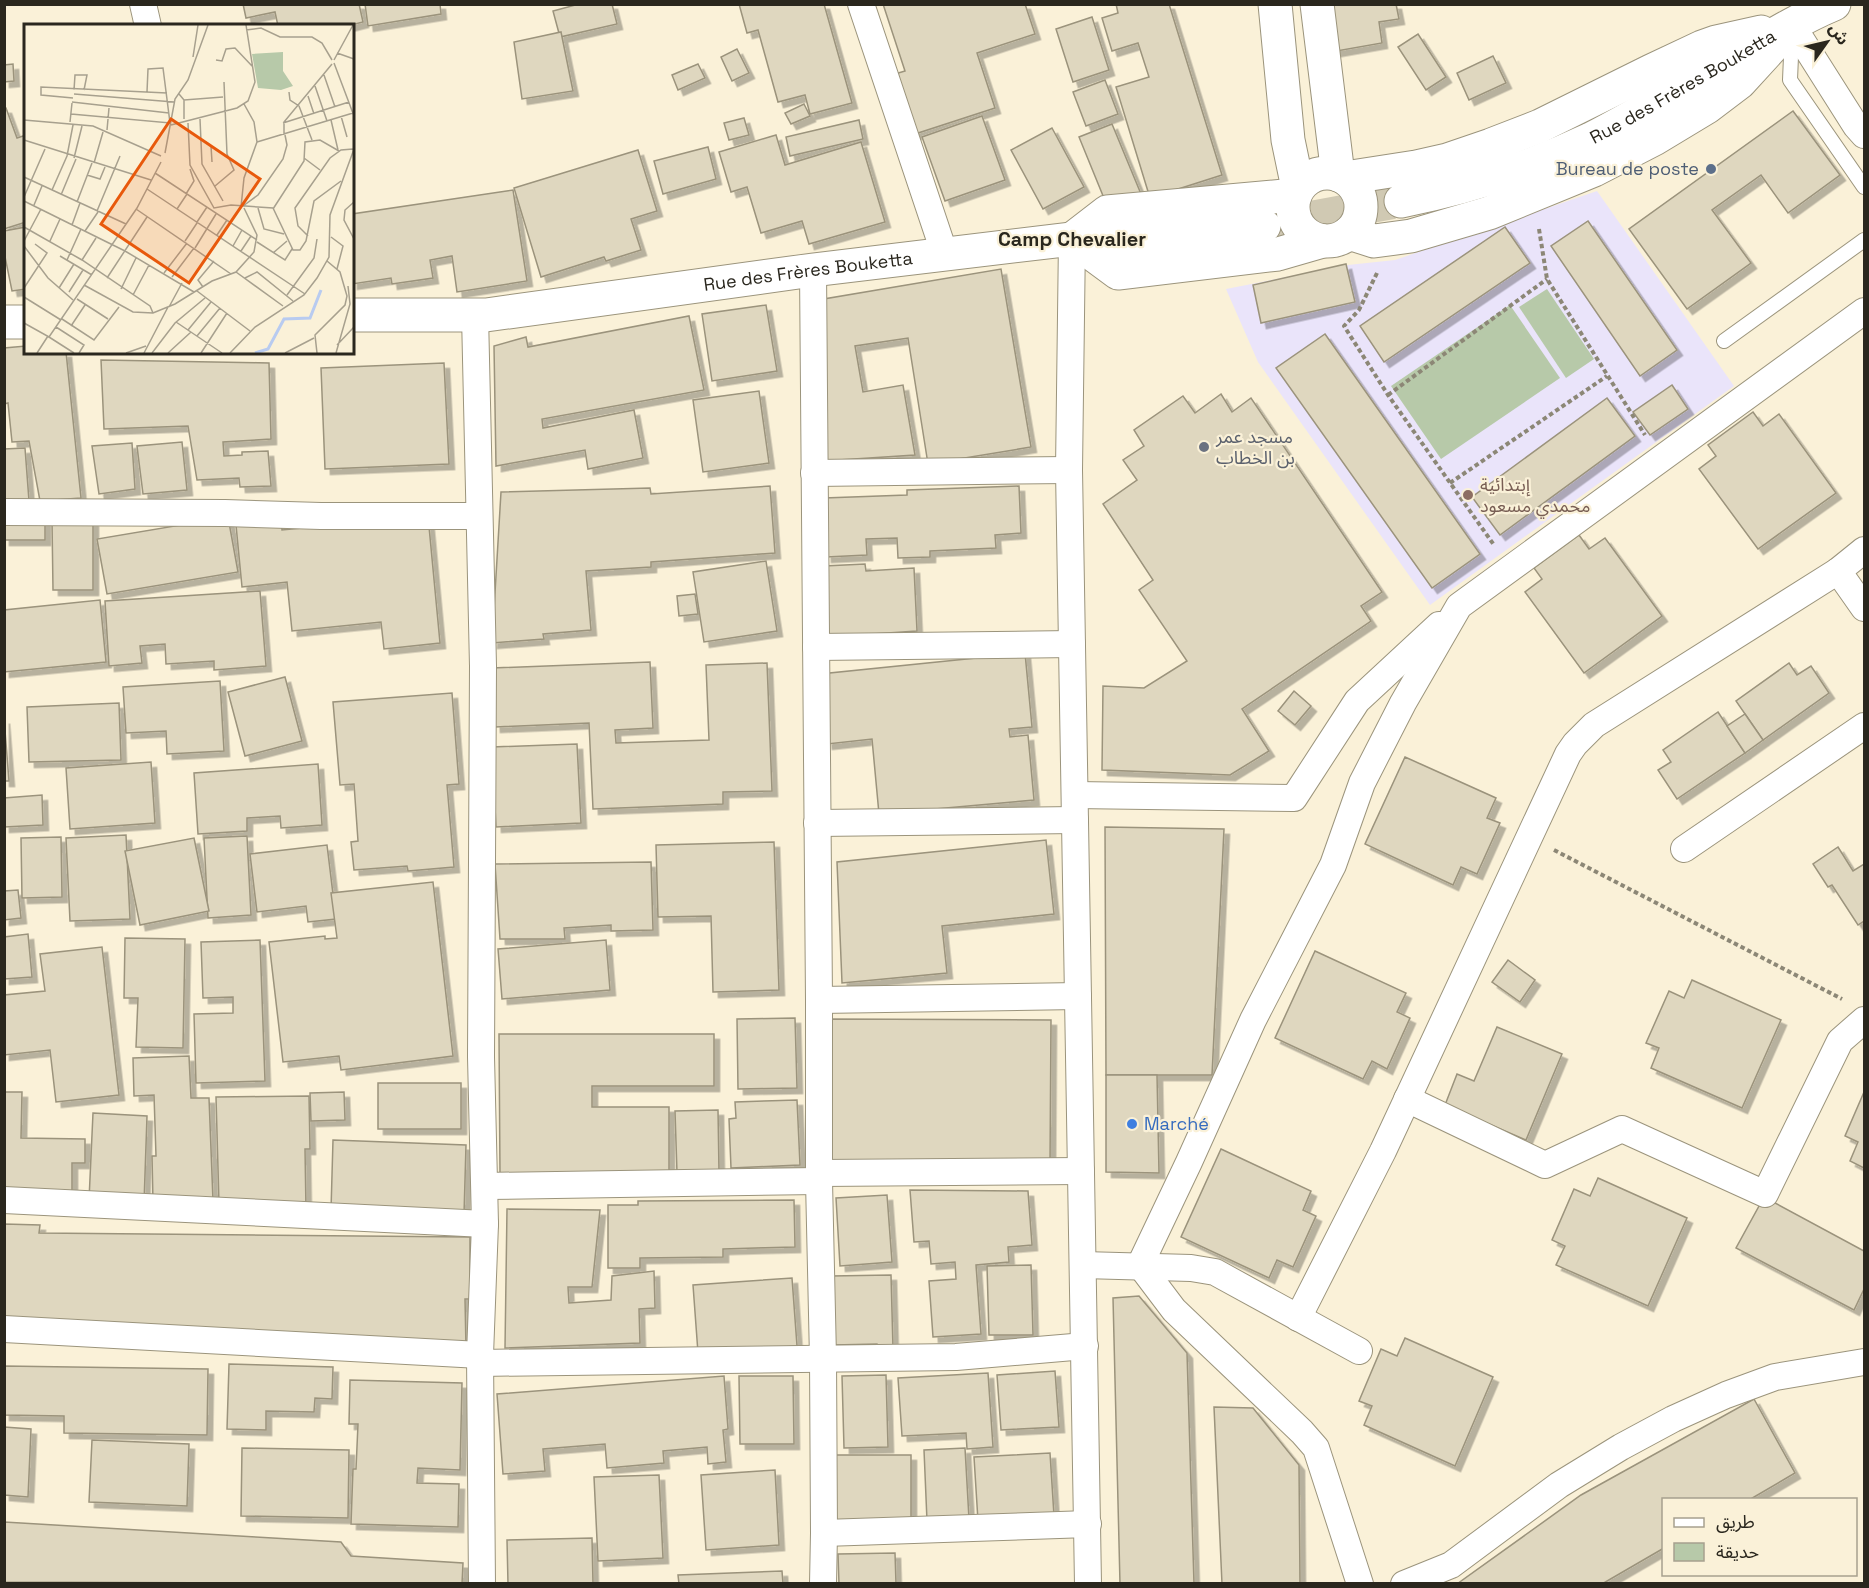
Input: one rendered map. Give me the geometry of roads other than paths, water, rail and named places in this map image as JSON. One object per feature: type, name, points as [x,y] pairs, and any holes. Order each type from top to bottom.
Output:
[{"type":"main road","points":[[1275,4],[1288,140],[1296,192],[1293,208],[1295,219],[1301,230],[1311,237],[1374,241],[1429,231],[1489,213],[1536,195],[1625,155],[1707,107],[1740,82],[1811,11]]},
{"type":"main road","points":[[1317,4],[1341,177],[1353,186],[1361,205],[1356,226],[1336,237],[1278,254],[1118,273],[1072,239],[1107,212],[1296,192],[1311,177],[1320,174],[1341,177],[1416,167],[1447,160],[1491,146],[1540,126],[1651,71],[1716,42],[1811,11]]},
{"type":"main road","name":"Rue des Frères Bouketta","points":[[1401,201],[1464,187],[1515,171],[1591,139],[1811,11]]},
{"type":"main road","name":"Rue des Frères Bouketta","points":[[354,315],[497,313],[813,270],[1072,239],[1108,242],[1264,226]]},
{"type":"main road","points":[[4,322],[24,322]]},
{"type":"street","points":[[143,4],[148,24]]},
{"type":"street","points":[[861,4],[945,255]]},
{"type":"street","points":[[1811,11],[1856,126],[1864,135]]},
{"type":"street","points":[[1072,239],[1069,470],[1088,1584]]},
{"type":"street","points":[[813,270],[823,1584]]},
{"type":"street","points":[[817,823],[1294,798],[1357,701],[1459,606],[1864,311]]},
{"type":"street","points":[[475,315],[483,666],[481,1057],[485,1224],[480,1359],[482,1584]]},
{"type":"street","points":[[814,473],[1069,470]]},
{"type":"street","points":[[4,512],[479,516]]},
{"type":"street","points":[[1298,1318],[1378,1162],[1568,754],[1575,744],[1594,725],[1838,571],[1864,550]]},
{"type":"street","points":[[1838,571],[1864,608]]},
{"type":"street","points":[[1140,1265],[1253,1020],[1333,865],[1362,783],[1403,703],[1459,606]]},
{"type":"street","points":[[816,647],[1072,644]]},
{"type":"street","points":[[1684,849],[1864,726]]},
{"type":"street","points":[[819,1000],[1078,996]]},
{"type":"street","points":[[1407,1099],[1545,1165],[1622,1129],[1765,1194],[1840,1041],[1864,1020]]},
{"type":"street","points":[[485,1186],[1082,1172]]},
{"type":"street","points":[[4,1200],[485,1224]]},
{"type":"street","points":[[1083,1265],[1140,1265],[1215,1272],[1359,1351]]},
{"type":"street","points":[[1140,1265],[1174,1310],[1316,1448],[1360,1584]]},
{"type":"street","points":[[4,1329],[480,1359],[956,1357],[1085,1346]]},
{"type":"street","points":[[1404,1584],[1451,1565],[1559,1485],[1612,1452],[1673,1419],[1726,1395],[1775,1377],[1864,1362]]},
{"type":"street","points":[[824,1533],[1088,1524]]},
{"type":"lane","points":[[1811,11],[1790,80],[1864,187]]},
{"type":"lane","points":[[1724,341],[1864,240]]},
{"type":"tunnel","points":[[1264,226],[1401,201]]},
{"type":"place","name":"Bureau de poste","points":[[1711,169]]},
{"type":"place","name":"مسجد عمر بن الخطاب","points":[[1204,447]]},
{"type":"place","name":"إبتدائية محمدي مسعود","points":[[1468,495]]},
{"type":"place","name":"Marché","points":[[1132,1124]]},
{"type":"district","name":"Camp Chevalier","points":[[1072,239]]}]
